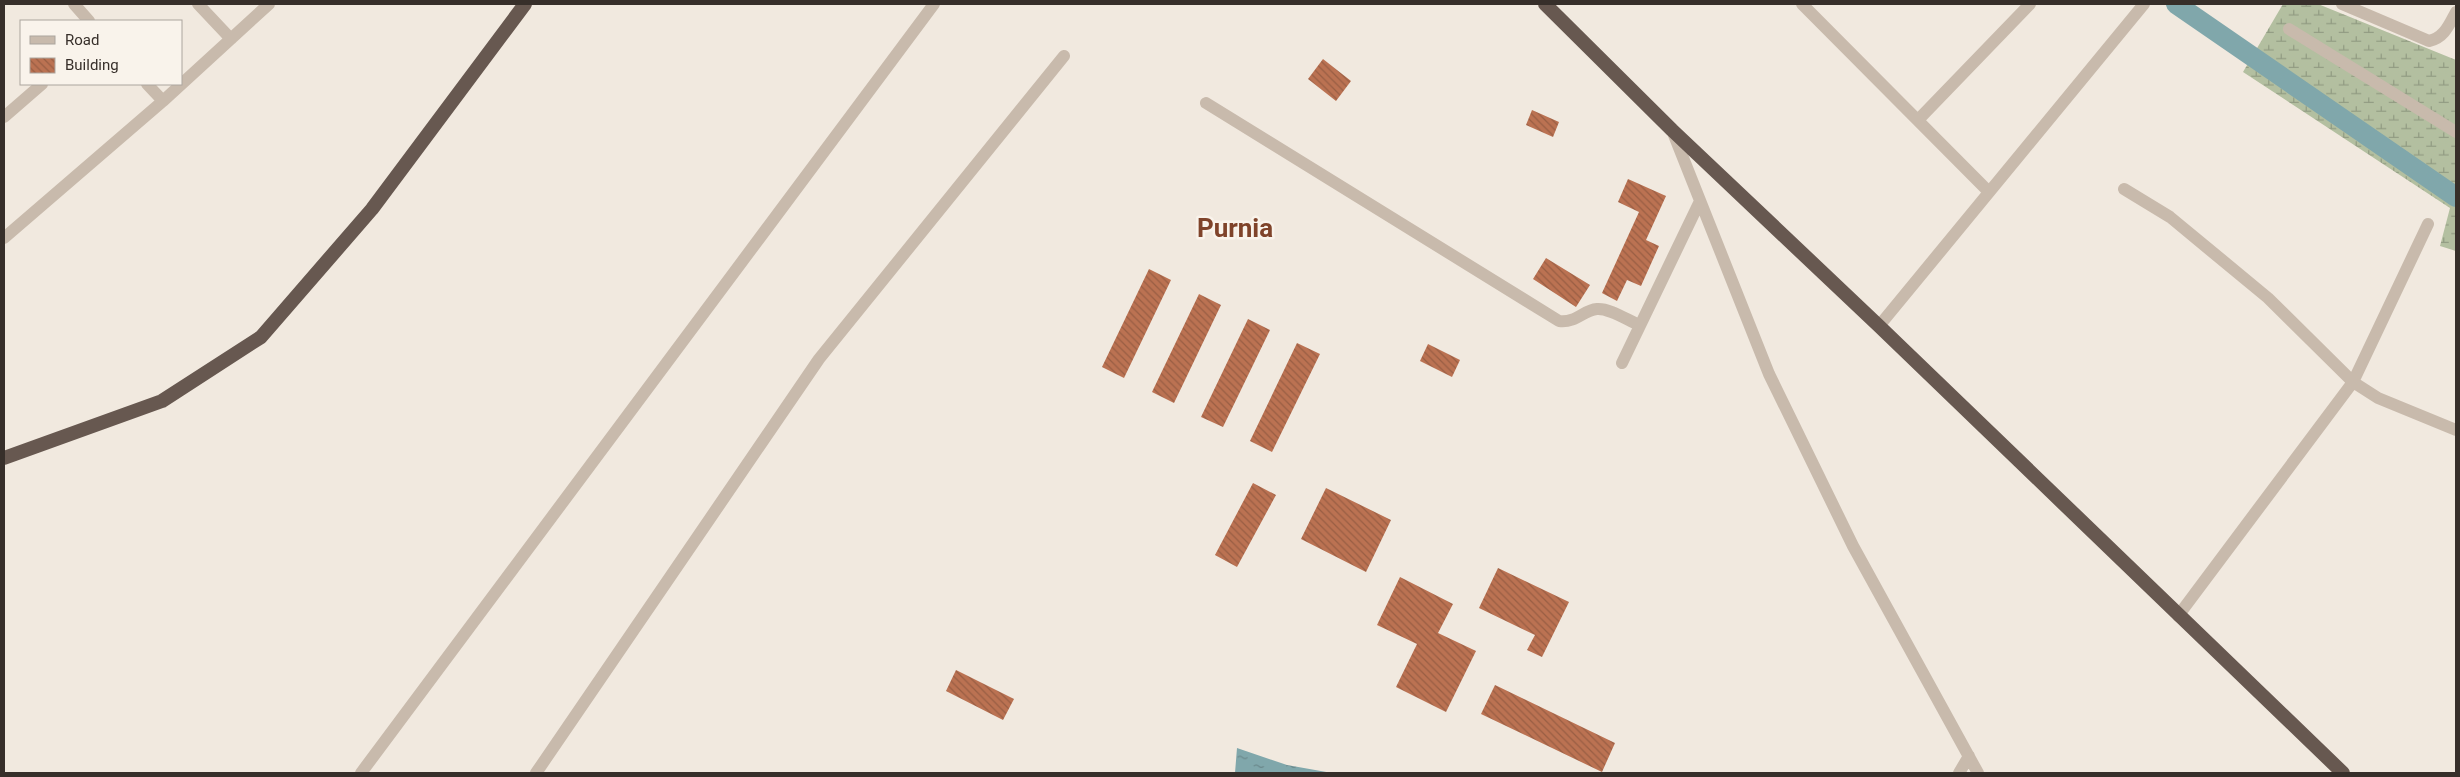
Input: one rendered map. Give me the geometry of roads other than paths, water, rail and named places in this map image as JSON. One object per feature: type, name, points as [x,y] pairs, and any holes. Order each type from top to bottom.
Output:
[{"type":"highway","points":[[4,458],[162,401],[261,337],[372,209],[525,4]]},
{"type":"highway","points":[[1545,4],[1672,130],[1879,326],[2343,773]]},
{"type":"street","points":[[74,4],[88,20]]},
{"type":"street","points":[[198,4],[231,39]]},
{"type":"street","points":[[182,84],[269,4]]},
{"type":"street","points":[[361,773],[934,4]]},
{"type":"street","points":[[1802,4],[1989,192]]},
{"type":"street","points":[[1918,120],[2030,4]]},
{"type":"street","points":[[1879,326],[2142,4]]},
{"type":"street","points":[[2342,4],[2429,41],[2437,39],[2446,31],[2456,12]]},
{"type":"street","points":[[2289,29],[2456,132]]},
{"type":"street","points":[[536,773],[819,358],[1064,56]]},
{"type":"street","points":[[4,117],[41,85]]},
{"type":"street","points":[[148,85],[163,101]]},
{"type":"street","points":[[4,238],[181,85]]},
{"type":"street","points":[[1206,103],[1559,321],[1575,320],[1595,309],[1605,310],[1639,325]]},
{"type":"street","points":[[1672,130],[1769,374],[1853,546],[1978,773]]},
{"type":"street","points":[[2124,189],[2170,217],[2268,298],[2353,382],[2378,398],[2456,430]]},
{"type":"street","points":[[1622,363],[1700,201]]},
{"type":"street","points":[[2178,616],[2353,382],[2428,224]]},
{"type":"street","points":[[1959,773],[1969,756]]},
{"type":"water","points":[[1237,748],[1287,765],[1332,773],[1235,773]]},
{"type":"waterway","points":[[2176,4],[2456,197]]},
{"type":"district","name":"Purnia","points":[[1235,228]]}]
